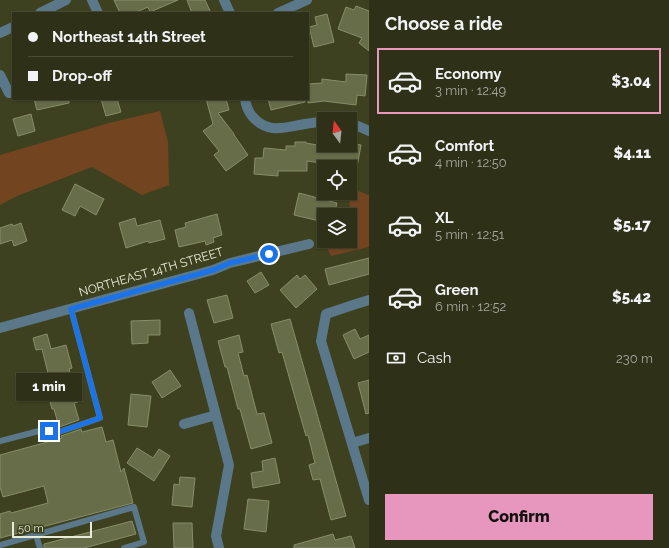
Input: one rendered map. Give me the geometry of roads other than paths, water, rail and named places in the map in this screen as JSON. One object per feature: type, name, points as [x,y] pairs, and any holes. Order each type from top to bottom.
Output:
[{"type":"street","points":[[42,12],[66,0]]},
{"type":"street","points":[[92,0],[98,12]]},
{"type":"street","points":[[224,0],[230,12]]},
{"type":"street","points":[[280,12],[306,0]]},
{"type":"street","points":[[0,33],[12,27]]},
{"type":"street","points":[[0,75],[9,93]]},
{"type":"street","points":[[245,100],[248,111],[255,119],[265,126],[275,129],[317,123]]},
{"type":"street","points":[[357,126],[369,131]]},
{"type":"street","name":"NORTHEAST 14TH STREET","points":[[0,328],[213,270],[230,263],[309,244]]},
{"type":"street","points":[[369,300],[326,314],[321,341],[369,500]]},
{"type":"street","points":[[189,313],[228,465],[216,536],[218,548]]},
{"type":"street","points":[[184,424],[216,415]]},
{"type":"street","points":[[352,443],[369,438]]},
{"type":"lane","points":[[0,441],[39,431],[59,432],[100,418],[71,309]]},
{"type":"lane","points":[[0,545],[134,507],[144,542],[124,548]]},
{"type":"lane","points":[[36,535],[40,548]]}]
